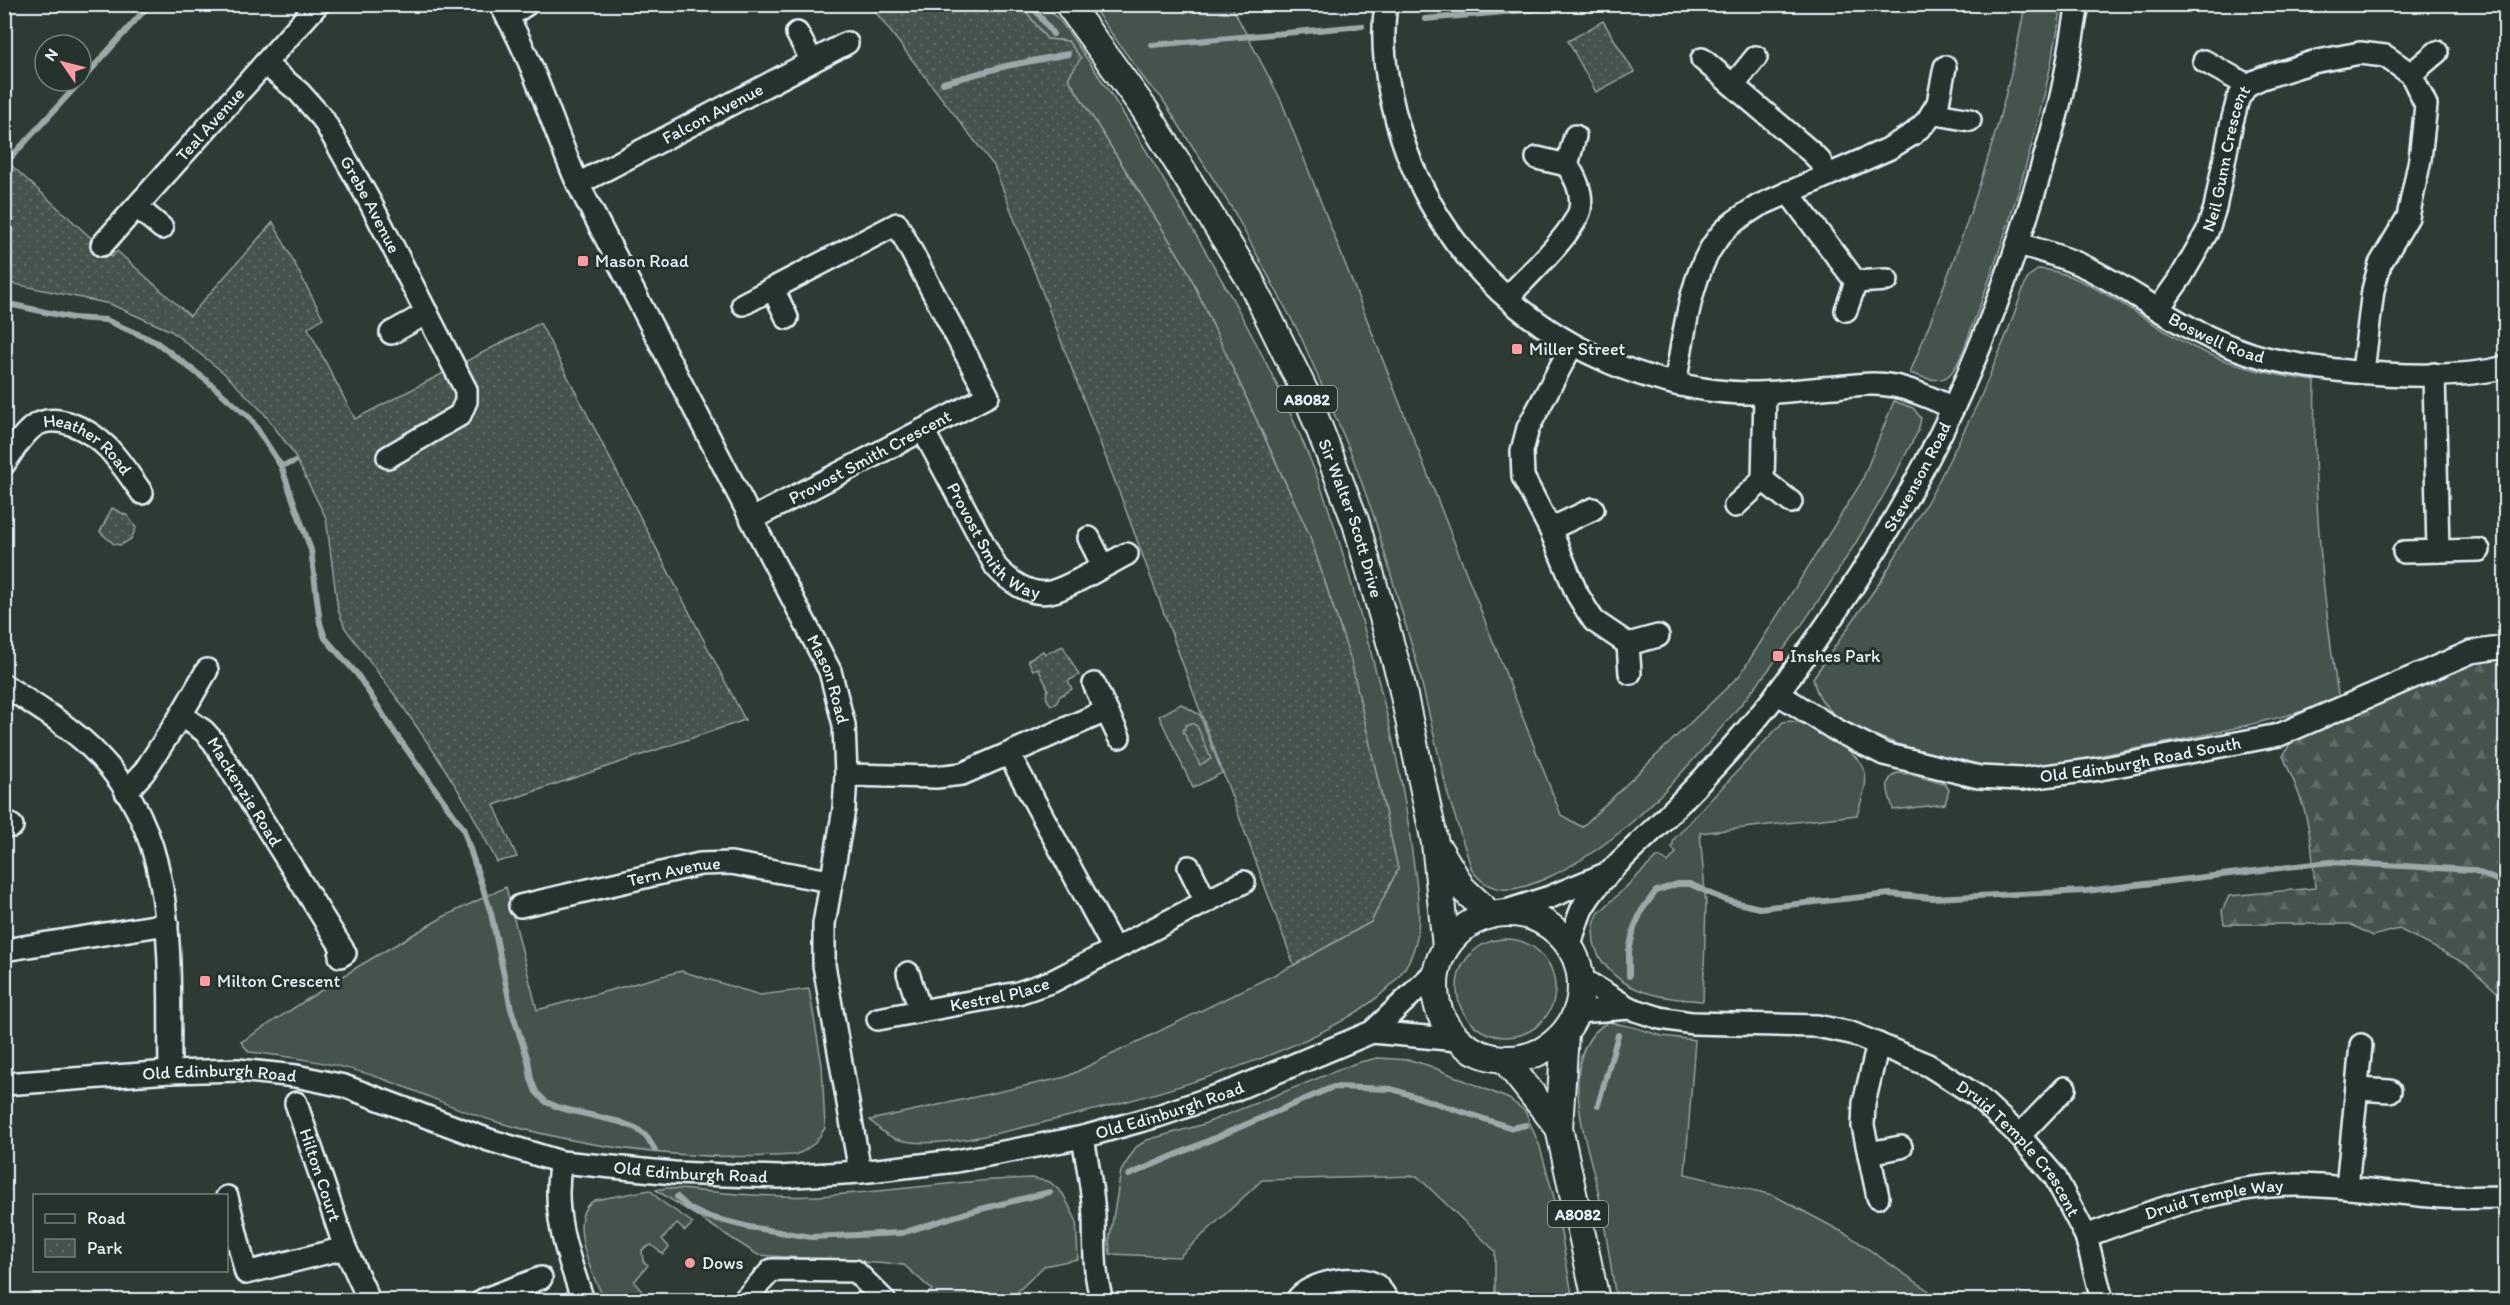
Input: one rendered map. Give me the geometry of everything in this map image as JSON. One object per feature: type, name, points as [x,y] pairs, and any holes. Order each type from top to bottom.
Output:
[{"type":"main road","name":"Sir Walter Scott Drive","points":[[1068,4],[1145,110],[1249,278],[1306,394],[1356,523],[1400,677],[1435,843],[1446,947]]},
{"type":"main road","name":"Sir Walter Scott Drive","points":[[1435,843],[1462,888],[1495,913]]},
{"type":"main road","name":"A8082","points":[[1495,913],[1528,915],[1551,926],[1569,947],[1582,978],[1578,1012],[1565,1034],[1545,1050],[1530,1056],[1505,1060],[1480,1054],[1458,1040],[1449,1029],[1438,1006],[1436,971],[1446,947],[1454,936],[1474,921],[1495,913]]},
{"type":"main road","name":"A8082","points":[[1565,1034],[1559,1128],[1596,1300]]},
{"type":"main road","name":"A8082","points":[[1505,1060],[1559,1128]]},
{"type":"street","name":"Teal Avenue","points":[[102,245],[318,4]]},
{"type":"street","points":[[503,11],[527,4]]},
{"type":"street","points":[[1386,4],[1382,33],[1389,93],[1406,153],[1432,209],[1468,258],[1538,322],[1572,345],[1603,361],[1675,384],[1718,392],[1765,393],[1869,384],[1894,386],[1928,396],[1953,408]]},
{"type":"street","name":"Stevenson Road","points":[[1569,947],[1583,906],[1611,872],[1719,762],[1777,693],[1828,623],[1870,559],[1914,484],[1953,408],[1989,325],[2019,244],[2057,115],[2078,4]]},
{"type":"street","name":"Mason Road","points":[[503,11],[527,57],[578,184],[830,671],[844,725],[846,775],[844,809],[824,924],[824,965],[860,1172]]},
{"type":"street","points":[[797,33],[812,61]]},
{"type":"street","name":"Falcon Avenue","points":[[578,184],[847,43]]},
{"type":"street","points":[[2411,74],[2437,52]]},
{"type":"street","name":"Neil Gunn Crescent","points":[[2159,308],[2181,277],[2207,232],[2215,208],[2230,126],[2238,99],[2247,85],[2262,78],[2313,63],[2360,53],[2385,56],[2411,74],[2426,105],[2420,159],[2408,218],[2380,264],[2375,281],[2363,371]]},
{"type":"street","points":[[1734,84],[1756,57]]},
{"type":"street","points":[[1702,59],[1811,152],[1820,161],[1827,174]]},
{"type":"street","points":[[2204,61],[2247,85]]},
{"type":"street","name":"Grebe Avenue","points":[[264,64],[298,92],[324,119],[370,202],[466,390],[464,410],[460,415],[388,457]]},
{"type":"street","points":[[1675,384],[1698,278],[1706,256],[1719,236],[1738,218],[1827,174],[1893,147],[1913,134],[1927,121],[1938,103],[1945,67]]},
{"type":"street","points":[[1932,113],[1970,120]]},
{"type":"street","points":[[1567,165],[1575,136]]},
{"type":"street","points":[[1508,297],[1569,230],[1580,210],[1580,190],[1567,165],[1537,158]]},
{"type":"street","points":[[1788,192],[1856,282]]},
{"type":"street","points":[[137,207],[162,228]]},
{"type":"street","name":"Provost Smith Crescent","points":[[743,304],[897,224],[996,392],[753,519]]},
{"type":"street","name":"Boswell Road","points":[[2019,244],[2081,265],[2192,329],[2229,345],[2269,358],[2310,366],[2434,374],[2486,372],[2505,367]]},
{"type":"street","points":[[1856,282],[1887,280]]},
{"type":"street","points":[[1846,310],[1856,282]]},
{"type":"street","points":[[773,289],[787,318]]},
{"type":"street","points":[[391,333],[427,313]]},
{"type":"street","points":[[1572,345],[1528,428],[1522,451],[1523,477],[1550,529],[1577,594],[1594,621],[1628,644],[1658,636]]},
{"type":"street","points":[[2434,374],[2438,551]]},
{"type":"street","points":[[1735,506],[1763,480],[1765,393]]},
{"type":"street","name":"Heather Road","points":[[4,464],[21,439],[33,427],[44,420],[60,420],[76,427],[107,447],[142,493]]},
{"type":"street","name":"Provost Smith Way","points":[[923,430],[996,567],[1008,580],[1024,588],[1048,593],[1127,554]]},
{"type":"street","points":[[1763,480],[1791,502]]},
{"type":"street","points":[[1550,529],[1593,509]]},
{"type":"street","points":[[1089,538],[1103,566]]},
{"type":"street","points":[[2403,552],[2479,550]]},
{"type":"street","points":[[1628,644],[1630,673]]},
{"type":"street","name":"Old Edinburgh Road South","points":[[1777,693],[1836,730],[1884,754],[1979,777],[2021,779],[2100,769],[2279,735],[2471,652],[2505,647]]},
{"type":"street","points":[[126,792],[144,772],[207,670]]},
{"type":"street","points":[[1094,684],[1119,737]]},
{"type":"street","points":[[4,685],[83,740],[101,758],[126,792],[153,847],[162,882],[167,924],[170,1072]]},
{"type":"street","points":[[846,775],[936,777],[962,774],[1106,711]]},
{"type":"street","name":"Mackenzie Road","points":[[181,715],[204,731],[213,741],[345,953],[340,956]]},
{"type":"street","points":[[1009,754],[1114,950]]},
{"type":"street","name":"Tern Avenue","points":[[520,906],[700,864],[731,863],[830,881]]},
{"type":"street","points":[[1189,867],[1206,902]]},
{"type":"street","name":"Stevenson Road","points":[[1495,913],[1550,897],[1611,872]]},
{"type":"street","name":"Kestrel Place","points":[[878,1019],[1018,993],[1044,984],[1244,882]]},
{"type":"street","points":[[4,950],[167,924]]},
{"type":"street","name":"Old Edinburgh Road","points":[[4,1084],[170,1072],[238,1070],[296,1076],[344,1086],[489,1140],[561,1162],[674,1173],[778,1177],[860,1172],[966,1159],[1083,1137],[1158,1116],[1234,1090],[1372,1032],[1436,971]]},
{"type":"street","points":[[908,973],[920,1010]]},
{"type":"street","name":"Druid Temple Crescent","points":[[1582,978],[1629,1008],[1660,1018],[1692,1023],[1817,1026],[1851,1033],[1928,1065],[1977,1096],[2019,1136],[2055,1178],[2086,1236],[2102,1300]]},
{"type":"street","name":"Druid Temple Crescent","points":[[1578,1012],[1629,1008]]},
{"type":"street","name":"Old Edinburgh Road","points":[[1372,1032],[1458,1040]]},
{"type":"street","points":[[1878,1044],[1864,1103],[1863,1126],[1878,1197]]},
{"type":"street","points":[[2347,1188],[2361,1046]]},
{"type":"street","points":[[2019,1136],[2065,1088]]},
{"type":"street","points":[[2357,1089],[2390,1092]]},
{"type":"street","name":"Hilton Court","points":[[296,1103],[345,1248],[369,1300]]},
{"type":"street","points":[[1083,1137],[1094,1215],[1093,1248],[1102,1300]]},
{"type":"street","points":[[1869,1153],[1902,1147]]},
{"type":"street","points":[[561,1162],[556,1184],[558,1208],[568,1256],[584,1300]]},
{"type":"street","name":"Druid Temple Way","points":[[2086,1236],[2147,1213],[2196,1198],[2252,1188],[2296,1185],[2444,1197],[2505,1197]]},
{"type":"street","points":[[228,1201],[246,1273],[345,1248]]},
{"type":"street","points":[[744,1300],[772,1270],[855,1271],[884,1300]]},
{"type":"street","points":[[483,1300],[541,1278]]},
{"type":"street","points":[[1297,1300],[1311,1287],[1347,1281],[1365,1281],[1377,1286],[1387,1300]]},
{"type":"green space","points":[[870,5],[1021,5],[1047,39],[1068,41],[1081,58],[1068,78],[1186,267],[1309,534],[1351,661],[1398,869],[1371,922],[1294,965],[1124,505],[994,166]]},
{"type":"green space","points":[[1021,5],[1044,5],[1050,10],[1071,35],[1109,91],[1214,266],[1295,423],[1320,483],[1333,522],[1384,704],[1407,817],[1419,923],[1413,952],[1406,966],[1381,994],[1345,1019],[1300,1042],[1199,1080],[1103,1108],[981,1137],[913,1142],[892,1137],[870,1120],[1066,1077],[1294,965],[1371,922],[1398,869],[1351,661],[1309,534],[1186,267],[1068,78],[1068,41],[1047,39]]},
{"type":"green space","points":[[1091,5],[1231,5],[1281,100],[1561,815],[1582,827],[1740,675],[1861,483],[1894,401],[1913,408],[1921,418],[1918,431],[1872,516],[1820,598],[1764,676],[1668,788],[1632,822],[1572,865],[1538,882],[1508,889],[1489,885],[1472,870],[1448,795],[1418,667],[1374,517],[1351,453],[1301,337],[1233,210],[1161,97],[1148,84]]},
{"type":"green space","points":[[2025,5],[2062,5],[2038,122],[1991,275],[1958,362],[1954,370],[1945,378],[1935,380],[1924,378],[1910,373],[1962,237],[1992,146],[2016,52]]},
{"type":"green space","points":[[1603,21],[1634,72],[1596,92],[1568,41]]},
{"type":"green space","points":[[12,166],[112,257],[117,251],[190,316],[273,222],[323,318],[308,328],[355,419],[540,323],[745,720],[494,805],[517,857],[497,862],[467,804],[436,755],[345,628],[338,610],[326,518],[292,451],[263,412],[224,373],[171,331],[110,304],[5,282],[4,174]]},
{"type":"green space","points":[[2039,269],[2057,272],[2096,289],[2174,337],[2206,353],[2252,369],[2315,381],[2315,462],[2320,541],[2339,701],[2169,742],[2051,765],[2013,768],[1961,762],[1910,748],[1845,721],[1821,700],[1813,678],[1882,579],[1933,492],[1979,401],[2025,284],[2029,276]]},
{"type":"green space","points":[[112,508],[128,516],[136,528],[131,539],[121,545],[114,544],[100,532]]},
{"type":"green space","points":[[1063,646],[1079,675],[1068,681],[1072,689],[1060,696],[1056,704],[1051,705],[1046,697],[1048,689],[1038,668],[1033,670],[1028,660],[1043,651],[1045,654]]},
{"type":"green space","points":[[2505,651],[2506,729],[2501,739],[2506,741],[2505,999],[2466,964],[2399,929],[2373,936],[2350,924],[2224,924],[2222,911],[2229,896],[2315,888],[2307,821],[2299,794],[2283,756],[2295,735],[2433,674]]},
{"type":"green space","points":[[1181,704],[1200,715],[1222,773],[1193,788],[1159,716]]},
{"type":"green space","points":[[1783,722],[1799,722],[1817,730],[1837,742],[1860,763],[1866,780],[1857,815],[1700,833],[1706,904],[1703,1001],[1659,996],[1632,987],[1620,980],[1609,970],[1595,947],[1593,930],[1598,914],[1656,858],[1660,857],[1668,862],[1676,853],[1672,848],[1674,839]]},
{"type":"green space","points":[[1191,723],[1197,726],[1211,759],[1200,765],[1183,731],[1186,725]]},
{"type":"green space","points":[[1897,773],[1945,784],[1949,790],[1945,804],[1893,810],[1888,785]]},
{"type":"green space","points":[[506,887],[537,1010],[681,971],[760,995],[809,989],[822,1065],[825,1128],[815,1143],[794,1155],[719,1156],[681,1155],[570,1140],[497,1122],[386,1080],[335,1065],[249,1052],[241,1042],[359,966],[445,916]]},
{"type":"green space","points":[[1506,939],[1525,943],[1541,953],[1551,969],[1555,988],[1551,1007],[1541,1023],[1525,1033],[1506,1037],[1487,1033],[1471,1023],[1461,1007],[1457,988],[1461,969],[1471,953],[1487,943]]},
{"type":"green space","points":[[1608,1022],[1662,1036],[1695,1040],[1685,1174],[1773,1195],[1848,1235],[1942,1300],[1616,1300],[1601,1205],[1582,1125],[1578,1077],[1582,1055],[1591,1036]]},
{"type":"green space","points":[[1377,1058],[1410,1060],[1430,1066],[1509,1099],[1525,1111],[1540,1147],[1556,1205],[1573,1300],[1495,1300],[1495,1251],[1417,1176],[1262,1180],[1179,1257],[1110,1254],[1109,1242],[1121,1171],[1136,1147],[1147,1140],[1201,1125],[1356,1063]]},
{"type":"green space","points":[[1032,1178],[1050,1182],[1063,1194],[1076,1220],[1078,1259],[1044,1266],[1009,1300],[921,1300],[932,1290],[904,1265],[758,1255],[656,1190],[666,1188],[760,1195],[817,1196]]},
{"type":"green space","points":[[650,1190],[661,1201],[693,1223],[685,1231],[677,1224],[662,1239],[669,1247],[663,1254],[651,1245],[642,1250],[643,1261],[648,1265],[634,1282],[649,1300],[605,1300],[588,1263],[584,1247],[581,1232],[586,1208],[595,1200]]},
{"type":"waterway","points":[[93,68],[150,4]]},
{"type":"waterway","points":[[1031,4],[1053,34]]},
{"type":"waterway","points":[[1425,19],[1595,4]]},
{"type":"waterway","points":[[1152,45],[1362,26]]},
{"type":"waterway","points":[[943,83],[1006,66],[1068,54]]},
{"type":"waterway","points":[[4,165],[70,93]]},
{"type":"waterway","points":[[4,303],[73,318],[106,320],[156,342],[206,380],[250,418],[281,466],[294,462]]},
{"type":"waterway","points":[[281,466],[311,550],[320,623],[325,638],[357,674],[395,733],[463,828],[491,913],[511,1009],[536,1092],[546,1102],[560,1108],[636,1128],[647,1137],[655,1150]]},
{"type":"waterway","points":[[1629,976],[1629,951],[1634,928],[1642,910],[1656,891],[1677,884],[1690,884],[1725,900],[1760,908],[1890,894],[1932,898],[2086,891],[2330,862],[2473,870],[2506,884]]},
{"type":"waterway","points":[[1598,1105],[1618,1035]]},
{"type":"waterway","points":[[1129,1175],[1333,1087],[1392,1089],[1512,1128],[1526,1125]]},
{"type":"waterway","points":[[677,1197],[690,1209],[705,1216],[749,1227],[811,1237],[902,1233],[969,1212],[1050,1192]]},
{"type":"place","name":"Mason Road","points":[[583,261]]},
{"type":"place","name":"Miller Street","points":[[1517,349]]},
{"type":"place","name":"Inshes Park","points":[[1778,656]]},
{"type":"place","name":"Milton Crescent","points":[[205,981]]},
{"type":"place","name":"Dows","points":[[690,1263]]}]
